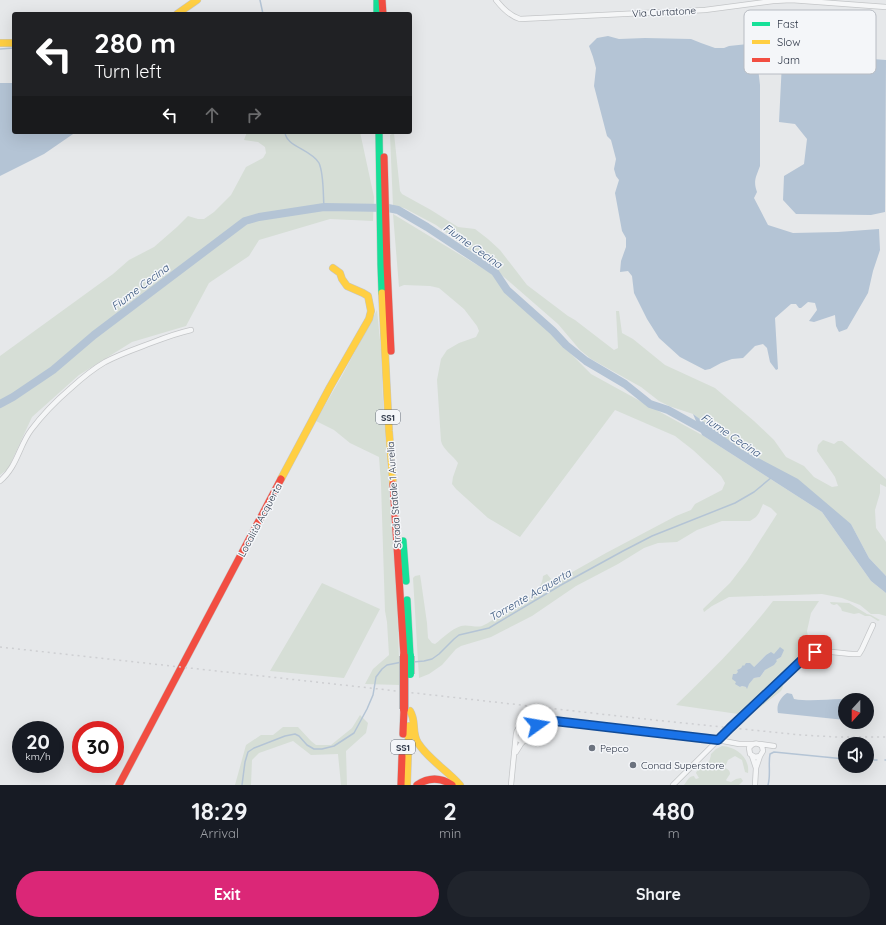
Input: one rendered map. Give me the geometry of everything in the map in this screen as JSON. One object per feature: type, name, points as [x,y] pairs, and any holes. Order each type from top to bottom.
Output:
[{"type":"main road","points":[[180,12],[197,0]]},
{"type":"main road","points":[[377,0],[377,12]]},
{"type":"main road","points":[[382,0],[383,12]]},
{"type":"main road","points":[[0,43],[12,42]]},
{"type":"main road","name":"Strada Statale 1 Aurelia","points":[[379,134],[382,175],[384,265],[407,656],[408,709],[406,785]]},
{"type":"main road","name":"Strada Statale 1 Aurelia","points":[[382,175],[384,134]]},
{"type":"main road","name":"Località Acquerta","points":[[119,785],[330,387],[369,319],[371,311],[368,296],[362,291],[346,286],[342,281],[340,273],[333,268]]},
{"type":"main road","points":[[408,709],[414,718],[413,731],[417,742],[460,785]]},
{"type":"main road","name":"Strada Statale 1 Aurelia","points":[[401,785],[408,709]]},
{"type":"main road","points":[[417,785],[424,780],[434,778],[440,778],[452,785]]},
{"type":"street","name":"Via Curtatone","points":[[496,0],[508,13],[520,20],[705,10],[791,0],[886,7]]},
{"type":"street","points":[[0,481],[13,466],[19,456],[24,441],[40,418],[89,372],[119,355],[178,333],[191,330]]},
{"type":"street","points":[[673,785],[730,728],[807,656],[815,652],[859,654],[873,625]]},
{"type":"street","points":[[511,785],[517,730],[520,727],[525,727],[546,720],[718,740],[739,744],[774,746],[763,751],[760,756],[756,768],[755,785]]},
{"type":"street","points":[[513,758],[517,750],[525,740],[528,739],[539,722]]},
{"type":"street","points":[[525,727],[529,730],[530,735]]},
{"type":"street","points":[[516,734],[520,740],[525,740]]},
{"type":"street","points":[[739,744],[749,751],[756,768]]},
{"type":"street","points":[[749,751],[749,748],[753,744]]},
{"type":"street","points":[[759,744],[762,746],[763,751]]},
{"type":"street","points":[[752,756],[760,756]]},
{"type":"shaded area","points":[[246,134],[360,134],[374,197],[373,221],[330,219],[259,240],[249,256],[209,283],[186,326],[132,342],[79,375],[32,417],[8,469],[0,475],[0,356],[113,274],[129,260],[154,247],[188,216],[204,219],[214,212],[231,195],[246,167],[263,158],[266,153],[265,147],[258,142],[244,140]]},
{"type":"shaded area","points":[[394,134],[400,191],[402,194],[458,227],[475,229],[500,250],[527,285],[614,350],[618,348],[616,311],[619,311],[622,333],[633,339],[665,365],[715,388],[774,440],[786,457],[804,466],[814,477],[832,487],[838,486],[835,477],[817,451],[818,445],[823,440],[834,444],[838,441],[842,441],[886,479],[886,487],[880,484],[880,493],[875,510],[876,528],[886,542],[886,576],[869,558],[851,524],[740,449],[693,414],[659,401],[641,387],[591,359],[580,350],[558,324],[490,265],[436,225],[404,208],[393,206],[390,135]]},
{"type":"shaded area","points":[[393,214],[492,274],[591,374],[702,435],[822,512],[871,581],[886,593],[886,616],[871,614],[860,605],[842,598],[822,594],[729,597],[704,612],[703,609],[730,583],[747,561],[777,514],[771,508],[763,504],[756,517],[750,521],[722,521],[697,530],[677,542],[658,543],[644,548],[618,564],[576,586],[532,616],[491,637],[461,646],[456,649],[442,665],[429,674],[419,678],[413,578],[415,576],[420,575],[428,638],[435,644],[457,627],[482,626],[521,604],[538,589],[542,583],[543,576],[547,574],[552,580],[560,579],[676,516],[691,510],[695,504],[722,490],[725,483],[721,476],[693,450],[675,436],[615,410],[520,537],[488,518],[452,484],[458,463],[444,447],[441,441],[437,380],[441,359],[447,350],[459,343],[476,337],[479,331],[464,309],[439,288],[430,286],[404,285],[399,287]]},
{"type":"shaded area","points":[[377,310],[381,350],[383,402],[397,603],[400,685],[365,684],[373,669],[389,655],[385,611],[379,457],[350,443],[334,430],[316,421]]},
{"type":"shaded area","points":[[322,583],[380,609],[344,678],[270,671]]},
{"type":"shaded area","points":[[773,601],[819,601],[811,613],[807,631],[810,650],[780,677],[783,687],[781,691],[750,715],[676,705],[726,655]],"holes":[[[782,654],[781,657],[765,670],[760,677],[754,678],[746,687],[740,687],[736,682],[733,674],[739,672],[737,670],[744,666],[754,667],[766,655]]]},
{"type":"shaded area","points":[[830,602],[849,603],[880,620],[878,621],[870,616],[865,616],[859,613],[854,614],[842,611],[837,604],[834,605]]},
{"type":"shaded area","points":[[360,715],[368,723],[366,733],[346,751],[347,785],[341,785],[338,754],[311,755],[293,741],[259,753],[252,760],[251,785],[235,785],[246,745],[261,735],[273,735],[283,727],[298,727],[316,745],[331,745],[352,728]]},
{"type":"shaded area","points":[[722,746],[733,749],[741,754],[745,758],[748,768],[748,773],[745,772],[742,760],[735,756],[728,760],[725,767],[730,772],[726,780],[731,782],[741,778],[743,781],[739,785],[684,785],[691,777],[694,776],[696,779],[699,778],[696,773],[698,769],[707,764],[711,754]]},
{"type":"water","points":[[608,36],[619,39],[691,39],[715,48],[744,44],[744,74],[759,74],[760,166],[755,185],[757,192],[754,198],[768,225],[793,233],[879,229],[880,250],[868,293],[847,329],[839,332],[836,326],[835,315],[814,322],[809,321],[817,310],[815,303],[808,302],[801,308],[799,308],[796,304],[791,304],[775,318],[778,369],[776,370],[770,362],[767,348],[763,344],[755,346],[743,358],[732,359],[705,370],[680,357],[659,338],[647,319],[634,293],[632,276],[628,271],[620,272],[621,261],[626,247],[626,238],[622,231],[615,193],[619,180],[614,169],[616,159],[611,140],[607,136],[594,86],[596,68],[589,46],[597,38]]},
{"type":"water","points":[[876,59],[886,60],[885,212],[871,215],[796,214],[783,200],[784,176],[804,164],[807,139],[795,124],[779,122],[781,74],[876,74]]},
{"type":"water","points":[[0,83],[12,83],[12,134],[73,134],[44,154],[0,176]]},
{"type":"water","points":[[693,414],[741,449],[798,479],[851,524],[869,558],[886,576],[886,593],[871,581],[822,512],[702,435]]},
{"type":"water","points":[[780,647],[784,650],[781,657],[776,660],[777,661],[774,665],[765,670],[760,677],[754,678],[747,689],[746,687],[740,687],[735,684],[736,682],[732,679],[733,674],[736,674],[738,672],[737,670],[743,665],[744,666],[746,663],[750,663],[754,667],[766,655],[771,652],[774,654]]},
{"type":"water","points":[[787,693],[792,694],[794,699],[800,700],[838,699],[838,719],[778,713],[779,702]]},
{"type":"waterway","points":[[260,0],[263,12]]},
{"type":"waterway","points":[[0,49],[12,48]]},
{"type":"waterway","points":[[285,134],[286,137],[294,145],[310,154],[319,163],[323,179],[324,207]]},
{"type":"waterway","name":"Fiume Cecina","points":[[0,404],[53,370],[94,335],[245,221],[259,217],[324,207],[388,208],[398,210],[427,227],[495,272],[507,290],[553,331],[566,345],[586,361],[625,384],[650,404],[668,410],[706,431]]},
{"type":"waterway","name":"Torrente Acquerta","points":[[413,662],[432,659],[459,635],[489,628],[561,585],[652,536],[735,503],[754,492],[772,477]]},
{"type":"waterway","name":"Torrente Acquerta","points":[[242,785],[248,752],[254,748],[285,736],[295,734],[314,749],[322,749],[334,746],[354,733],[373,695],[376,677],[387,665],[402,662]]},
{"type":"waterway","points":[[768,785],[770,754],[774,752],[838,758]]},
{"type":"railway","points":[[0,647],[801,735],[886,737]]},
{"type":"traffic: fast","points":[[377,0],[377,12]]},
{"type":"traffic: fast","points":[[379,134],[382,293]]},
{"type":"traffic: fast","points":[[403,541],[406,581]]},
{"type":"traffic: fast","points":[[407,600],[410,656]]},
{"type":"traffic: fast","points":[[410,656],[410,674]]},
{"type":"traffic: slow","points":[[180,12],[197,0]]},
{"type":"traffic: slow","points":[[0,43],[12,43]]},
{"type":"traffic: slow","points":[[281,479],[330,387],[369,319],[371,311],[368,296],[347,286],[340,273],[333,268]]},
{"type":"traffic: slow","points":[[382,293],[393,484]]},
{"type":"traffic: slow","points":[[410,711],[413,719],[416,739],[422,749],[460,785]]},
{"type":"traffic: slow","points":[[407,785],[409,726]]},
{"type":"traffic: jam","points":[[382,0],[383,12]]},
{"type":"traffic: jam","points":[[384,157],[391,351]]},
{"type":"traffic: jam","points":[[119,785],[281,479]]},
{"type":"traffic: jam","points":[[393,484],[404,656]]},
{"type":"traffic: jam","points":[[404,656],[404,709]]},
{"type":"traffic: jam","points":[[403,734],[404,709]]},
{"type":"traffic: jam","points":[[401,785],[402,756]]},
{"type":"traffic: jam","points":[[417,785],[430,779],[443,780],[452,785]]},
{"type":"place","name":"Pepco","points":[[592,748]]},
{"type":"place","name":"Conad Superstore","points":[[633,765]]},
{"type":"route","points":[[537,725],[542,720],[546,720],[718,740],[802,660],[815,652]]}]
